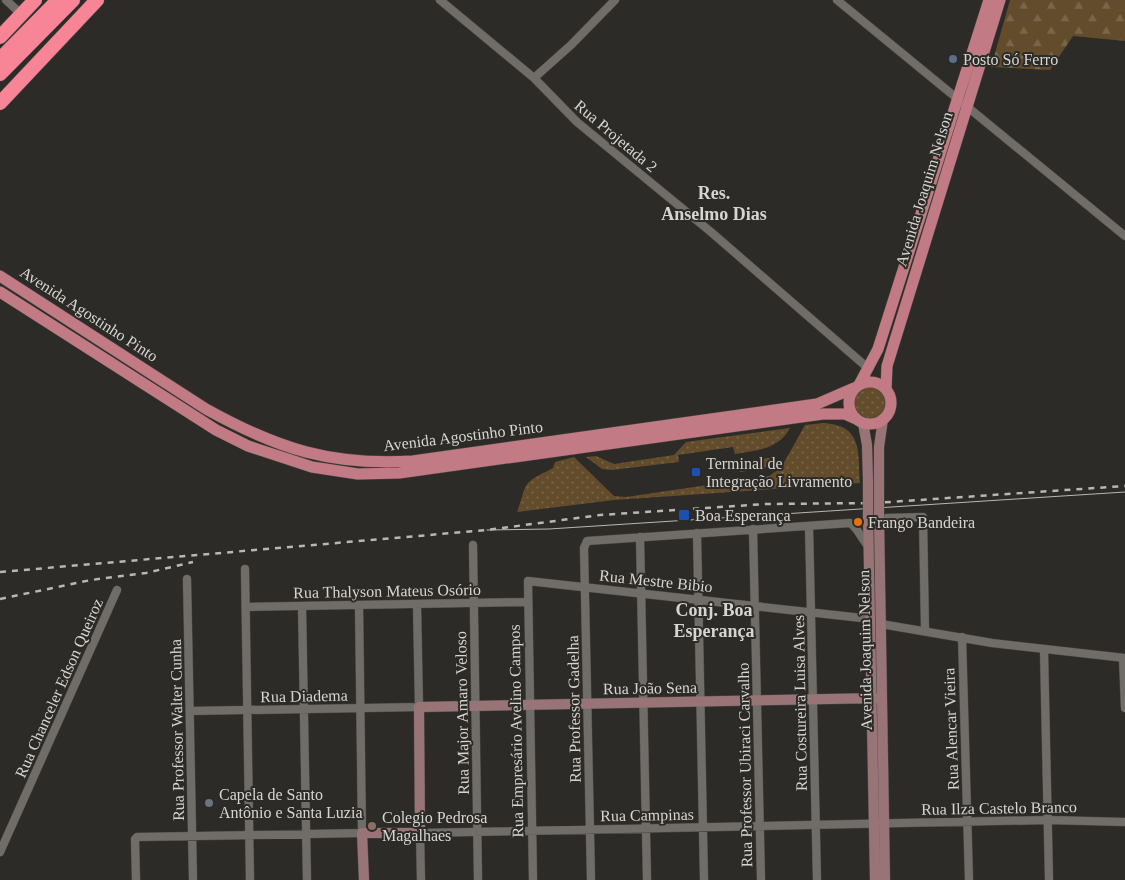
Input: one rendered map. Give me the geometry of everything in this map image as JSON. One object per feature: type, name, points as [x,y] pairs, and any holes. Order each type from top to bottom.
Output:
[{"type":"highway","points":[[0,37],[35,0]]},
{"type":"highway","points":[[0,59],[57,6],[73,0]]},
{"type":"highway","points":[[0,103],[97,0]]},
{"type":"highway","points":[[0,74],[57,6]]},
{"type":"main road","name":"Avenida Joaquim Nelson","points":[[886,389],[887,366],[962,103],[989,0]]},
{"type":"main road","name":"Avenida Joaquim Nelson","points":[[857,386],[869,369],[889,318],[962,103],[1000,0]]},
{"type":"main road","name":"Avenida Agostinho Pinto","points":[[0,276],[117,352],[239,427],[279,445],[310,454],[356,462],[414,461],[816,404],[857,386]]},
{"type":"main road","name":"Avenida Agostinho Pinto","points":[[0,292],[216,430],[274,456],[312,467],[340,472],[399,473],[822,414],[845,414],[859,421]]},
{"type":"main road","points":[[874,382],[886,389],[891,402],[888,414],[883,419],[870,424],[859,421],[851,414],[848,400],[857,386],[874,382]]},
{"type":"main road","name":"Avenida Joaquim Nelson","points":[[876,698],[882,624],[883,517],[878,481],[878,447],[883,419]]},
{"type":"main road","name":"Avenida Joaquim Nelson","points":[[859,421],[867,446],[879,824],[885,880]]},
{"type":"main road","name":"Rua João Sena","points":[[419,707],[876,698]]},
{"type":"main road","points":[[364,880],[362,833],[420,833],[419,707]]},
{"type":"main road","name":"Avenida Joaquim Nelson","points":[[874,880],[879,824]]},
{"type":"street","points":[[6,0],[21,14]]},
{"type":"street","name":"Rua Projetada 2","points":[[440,0],[534,78],[577,122],[711,232],[869,369]]},
{"type":"street","points":[[534,78],[571,45],[615,0]]},
{"type":"street","points":[[837,0],[1125,236]]},
{"type":"street","points":[[883,517],[923,517],[925,630]]},
{"type":"street","points":[[647,880],[640,537],[850,523],[855,526],[862,540],[869,547]]},
{"type":"street","name":"Rua Costureira Luisa Alves","points":[[809,526],[818,880]]},
{"type":"street","name":"Rua Professor Ubiraci Carvalho","points":[[753,529],[761,880]]},
{"type":"street","points":[[697,533],[704,880]]},
{"type":"street","name":"Rua Professor Gadelha","points":[[591,880],[584,548],[590,540],[640,537]]},
{"type":"street","name":"Rua Major Amaro Veloso","points":[[473,545],[478,880]]},
{"type":"street","points":[[245,569],[250,880]]},
{"type":"street","name":"Rua Professor Walter Cunha","points":[[187,579],[193,880]]},
{"type":"street","name":"Rua Mestre Bibio","points":[[528,582],[756,605],[871,619]]},
{"type":"street","name":"Rua Empresário Avelino Campos","points":[[528,582],[532,880]]},
{"type":"street","name":"Rua Chanceler Edson Queiroz","points":[[0,852],[117,590]]},
{"type":"street","name":"Rua Thalyson Mateus Osório","points":[[246,607],[528,602]]},
{"type":"street","points":[[417,604],[419,707]]},
{"type":"street","points":[[136,880],[135,839],[137,838],[362,833],[359,605]]},
{"type":"street","points":[[302,606],[307,880]]},
{"type":"street","points":[[882,624],[1044,650],[1124,658],[1125,708]]},
{"type":"street","name":"Rua Alencar Vieira","points":[[962,637],[969,880]]},
{"type":"street","points":[[1044,650],[1049,880]]},
{"type":"street","name":"Rua Diadema","points":[[190,711],[419,707]]},
{"type":"street","name":"Rua Ilza Castelo Branco","points":[[879,824],[1048,820],[1125,822]]},
{"type":"street","name":"Rua Campinas","points":[[420,833],[879,824]]},
{"type":"street","points":[[420,833],[421,880]]},
{"type":"green space","points":[[1010,0],[1125,0],[1125,41],[1073,36],[1050,70],[991,67]]},
{"type":"green space","points":[[870,385],[877,386],[883,390],[887,396],[887,410],[883,416],[877,420],[870,421],[863,420],[857,416],[853,410],[852,403],[853,396],[857,390],[863,386]]},
{"type":"green space","points":[[823,423],[836,425],[852,435],[858,451],[860,483],[614,500],[517,512],[528,483],[553,468],[555,462],[574,457],[614,496],[626,497],[769,476],[781,468],[805,425]]},
{"type":"green space","points":[[790,428],[779,441],[766,448],[735,454],[733,447],[678,455],[679,462],[612,470],[602,469],[586,457],[596,456],[614,464],[674,455],[686,442]]},
{"type":"green space","points":[[769,458],[773,461],[765,468],[740,472],[738,462]]},
{"type":"tram line","points":[[487,530],[549,529],[1125,492]]},
{"type":"railway","points":[[0,572],[487,530],[600,515],[766,504],[875,503],[1125,486]]},
{"type":"railway","points":[[0,599],[91,580],[146,573],[193,562]]},
{"type":"place","name":"Posto Só Ferro","points":[[953,59]]},
{"type":"place","name":"Terminal de Integração Livramento","points":[[696,472]]},
{"type":"place","name":"Boa Esperança","points":[[684,515]]},
{"type":"place","name":"Frango Bandeira","points":[[858,522]]},
{"type":"place","name":"Capela de Santo Antônio e Santa Luzia","points":[[209,803]]},
{"type":"place","name":"Colegio Pedrosa Magalhaes","points":[[372,826]]},
{"type":"district","name":"Res. Anselmo Dias","points":[[714,203]]},
{"type":"district","name":"Conj. Boa Esperança","points":[[714,620]]}]
